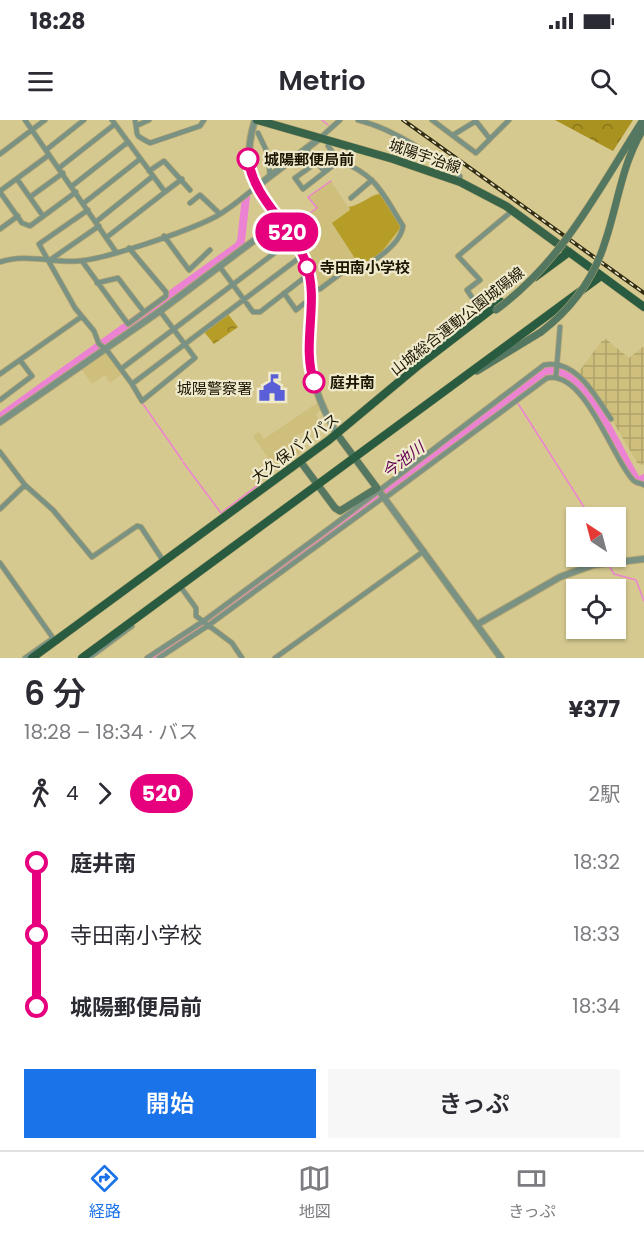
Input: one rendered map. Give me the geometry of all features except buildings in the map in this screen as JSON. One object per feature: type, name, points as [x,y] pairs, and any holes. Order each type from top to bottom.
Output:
[{"type":"highway","points":[[530,282],[552,256],[556,243]]},
{"type":"highway","points":[[570,252],[644,307]]},
{"type":"highway","name":"大久保バイパス","points":[[32,658],[337,434],[484,315],[570,252]]},
{"type":"highway","points":[[82,658],[601,276]]},
{"type":"main road","name":"城陽宇治線","points":[[256,120],[329,140],[460,182],[512,211],[570,252]]},
{"type":"main road","name":"山城総合運動公園城陽線","points":[[387,393],[531,283],[566,241],[643,120]]},
{"type":"main road","points":[[460,380],[541,332],[571,304],[597,262],[631,153],[644,128]]},
{"type":"main road","points":[[300,461],[340,511],[382,494],[337,434]]},
{"type":"street","points":[[25,120],[117,252]]},
{"type":"street","points":[[0,154],[45,120]]},
{"type":"street","points":[[46,150],[84,120]]},
{"type":"street","points":[[135,120],[134,133],[137,138],[150,143],[200,126],[204,120]]},
{"type":"street","points":[[136,126],[149,120]]},
{"type":"street","points":[[256,120],[247,153],[256,187],[303,255],[311,290],[311,375],[320,401],[337,434]]},
{"type":"street","points":[[0,262],[25,257],[82,261],[129,248],[220,214],[306,149],[340,120]]},
{"type":"street","points":[[358,120],[378,126],[424,153],[460,176],[460,182]]},
{"type":"street","points":[[434,122],[442,120]]},
{"type":"street","points":[[453,135],[475,120],[490,139]]},
{"type":"street","points":[[499,120],[503,125]]},
{"type":"street","points":[[434,122],[476,153],[508,120]]},
{"type":"street","points":[[59,168],[113,122],[165,192]]},
{"type":"street","points":[[258,133],[268,154],[270,176]]},
{"type":"street","points":[[72,186],[128,142],[137,138]]},
{"type":"street","points":[[311,290],[320,289],[356,262],[367,265],[382,256],[403,230],[403,226],[372,180],[362,170],[339,162],[328,146],[329,140]]},
{"type":"street","points":[[306,149],[325,172]]},
{"type":"street","points":[[50,155],[0,191],[6,200],[24,225],[30,226],[76,192]]},
{"type":"street","points":[[84,203],[140,159]]},
{"type":"street","points":[[49,260],[98,223],[164,161],[190,190]]},
{"type":"street","points":[[317,162],[295,178],[303,189],[339,162]]},
{"type":"street","points":[[30,197],[63,173]]},
{"type":"street","points":[[16,179],[43,216]]},
{"type":"street","points":[[107,237],[182,179]]},
{"type":"street","points":[[351,198],[372,180]]},
{"type":"street","points":[[190,203],[200,195],[220,214]]},
{"type":"street","points":[[0,204],[6,200]]},
{"type":"street","points":[[88,210],[39,244],[49,260],[48,265],[81,317],[132,384],[142,401],[195,358],[160,311]]},
{"type":"street","points":[[484,315],[467,290],[480,280],[458,256],[512,211]]},
{"type":"street","points":[[0,229],[18,216]]},
{"type":"street","points":[[0,422],[102,347],[160,311],[280,221]]},
{"type":"street","points":[[164,236],[189,270],[210,250]]},
{"type":"street","points":[[121,369],[292,239]]},
{"type":"street","points":[[82,261],[128,324],[166,296],[166,292],[129,248]]},
{"type":"street","points":[[132,384],[303,255]]},
{"type":"street","points":[[219,267],[253,312],[260,312],[309,274]]},
{"type":"street","points":[[97,283],[117,278],[144,312]]},
{"type":"street","points":[[130,294],[138,289]]},
{"type":"street","points":[[284,293],[296,310],[311,298]]},
{"type":"street","points":[[0,374],[81,317]]},
{"type":"street","points":[[556,376],[560,327]]},
{"type":"street","points":[[0,400],[32,376],[20,360]]},
{"type":"street","points":[[382,494],[537,370],[556,364],[575,373],[611,419]]},
{"type":"street","points":[[159,658],[382,494],[547,378],[556,376],[565,380],[598,418],[633,480],[641,484]]},
{"type":"street","points":[[0,452],[25,485],[53,510],[92,557],[137,526],[141,527],[164,562]]},
{"type":"street","points":[[0,509],[25,485]]},
{"type":"street","points":[[382,494],[501,658]]},
{"type":"street","points":[[275,658],[424,550]]},
{"type":"street","points":[[478,624],[560,577],[593,566],[644,559]]},
{"type":"street","points":[[0,563],[53,638]]},
{"type":"street","points":[[89,658],[181,586],[196,608],[196,616],[232,643],[242,658]]},
{"type":"street","points":[[25,658],[93,610],[104,606]]},
{"type":"street","points":[[147,658],[207,623]]},
{"type":"shaded area","points":[[331,181],[348,207],[380,193],[402,226],[401,231],[381,254],[367,264],[355,260],[320,287],[308,256],[289,228],[317,208],[308,197]]},
{"type":"shaded area","points":[[606,339],[629,358],[644,346],[644,465],[638,464],[609,415],[577,374],[601,342]]},
{"type":"shaded area","points":[[107,353],[122,374],[110,383],[105,375],[92,384],[82,370]]},
{"type":"shaded area","points":[[317,403],[320,410],[316,415],[321,423],[293,437],[303,451],[277,471],[253,436],[259,432],[264,439]]},
{"type":"green space","points":[[555,120],[633,120],[613,151]]},
{"type":"green space","points":[[380,194],[401,227],[380,254],[366,263],[356,260],[332,223],[350,210],[349,207]]},
{"type":"green space","points":[[228,314],[238,327],[214,344],[204,332]]},
{"type":"waterway","points":[[322,120],[328,125]]},
{"type":"waterway","points":[[289,228],[317,208],[308,197],[331,181]]},
{"type":"waterway","points":[[0,417],[238,246],[241,241],[246,197]]},
{"type":"waterway","name":"今池川","points":[[153,658],[209,621],[545,371],[560,373],[574,381],[587,395],[600,413],[638,482],[644,478]]},
{"type":"waterway","points":[[517,402],[584,507]]},
{"type":"waterway","points":[[143,404],[182,460]]},
{"type":"waterway","points":[[183,462],[221,513],[257,486]]},
{"type":"waterway","points":[[53,507],[66,522]]},
{"type":"waterway","points":[[610,567],[614,574],[636,580],[644,601]]},
{"type":"railway","points":[[403,120],[644,293]]},
{"type":"bus line","name":"520","points":[[248,159],[256,187],[300,249],[309,274],[311,290],[309,349],[311,375],[314,382]]},
{"type":"place","name":"城陽郵便局前","points":[[248,159]]},
{"type":"place","name":"寺田南小学校","points":[[307,267]]},
{"type":"place","name":"庭井南","points":[[314,382]]},
{"type":"place","name":"城陽警察署","points":[[272,388]]}]
